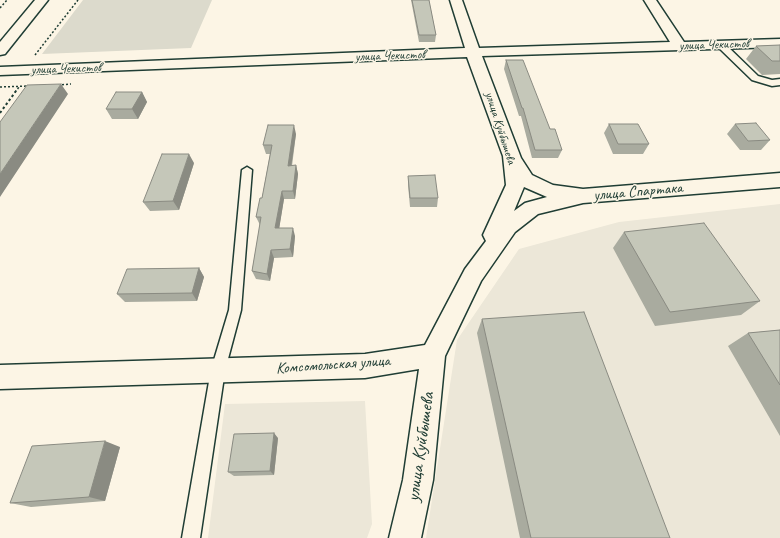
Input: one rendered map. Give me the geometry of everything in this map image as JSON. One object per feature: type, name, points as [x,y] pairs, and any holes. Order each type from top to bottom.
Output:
[{"type":"street","points":[[0,51],[42,0]]},
{"type":"street","name":"улица Куйбышева","points":[[456,0],[473,52],[512,156],[516,186],[472,276]]},
{"type":"street","points":[[650,0],[680,46]]},
{"type":"street","name":"улица Чекистов","points":[[0,71],[473,52],[780,43]]},
{"type":"street","name":"улица Спартака","points":[[512,156],[525,180],[550,191],[583,196],[780,180]]},
{"type":"street","points":[[433,355],[472,276],[508,226],[532,208],[583,196]]},
{"type":"street","name":"улица Куйбышева","points":[[405,538],[418,480],[433,355]]},
{"type":"street","name":"Комсомольская улица","points":[[0,377],[365,366],[433,355]]},
{"type":"lane","points":[[721,45],[755,78],[772,83],[780,82]]},
{"type":"lane","points":[[191,538],[218,370],[235,310],[247,170]]},
{"type":"path","points":[[0,8],[7,0]]},
{"type":"shaded area","points":[[83,0],[212,0],[191,48],[42,54]]},
{"type":"shaded area","points":[[780,204],[780,538],[426,538],[457,340],[519,249],[619,222]]},
{"type":"shaded area","points":[[365,401],[372,524],[367,538],[208,538],[225,404]]},
{"type":"building","points":[[412,0],[429,0],[436,35],[419,35]]},
{"type":"building","points":[[780,45],[780,61],[772,61],[756,46]]},
{"type":"building","points":[[506,60],[523,60],[550,129],[555,129],[562,150],[535,150],[523,108]]},
{"type":"building","points":[[61,84],[0,174],[0,122],[27,85]]},
{"type":"building","points":[[116,92],[142,92],[132,109],[106,109]]},
{"type":"building","points":[[756,123],[770,140],[748,141],[735,124]]},
{"type":"building","points":[[609,124],[638,124],[649,144],[618,144]]},
{"type":"building","points":[[268,125],[294,125],[288,166],[296,165],[293,191],[282,191],[275,228],[293,228],[290,249],[271,250],[267,274],[252,271],[261,217],[256,217],[260,198],[262,198],[272,145],[263,145]]},
{"type":"building","points":[[162,154],[189,154],[173,201],[143,202]]},
{"type":"building","points":[[435,175],[438,198],[410,198],[408,176]]},
{"type":"building","points":[[704,223],[760,301],[670,312],[624,232]]},
{"type":"building","points":[[199,268],[192,293],[117,294],[127,269]]},
{"type":"building","points":[[584,312],[670,538],[531,538],[482,319]]},
{"type":"building","points":[[780,330],[780,385],[748,333]]},
{"type":"building","points":[[274,433],[270,471],[228,472],[234,434]]},
{"type":"building","points":[[105,441],[89,497],[10,503],[32,446]]}]
